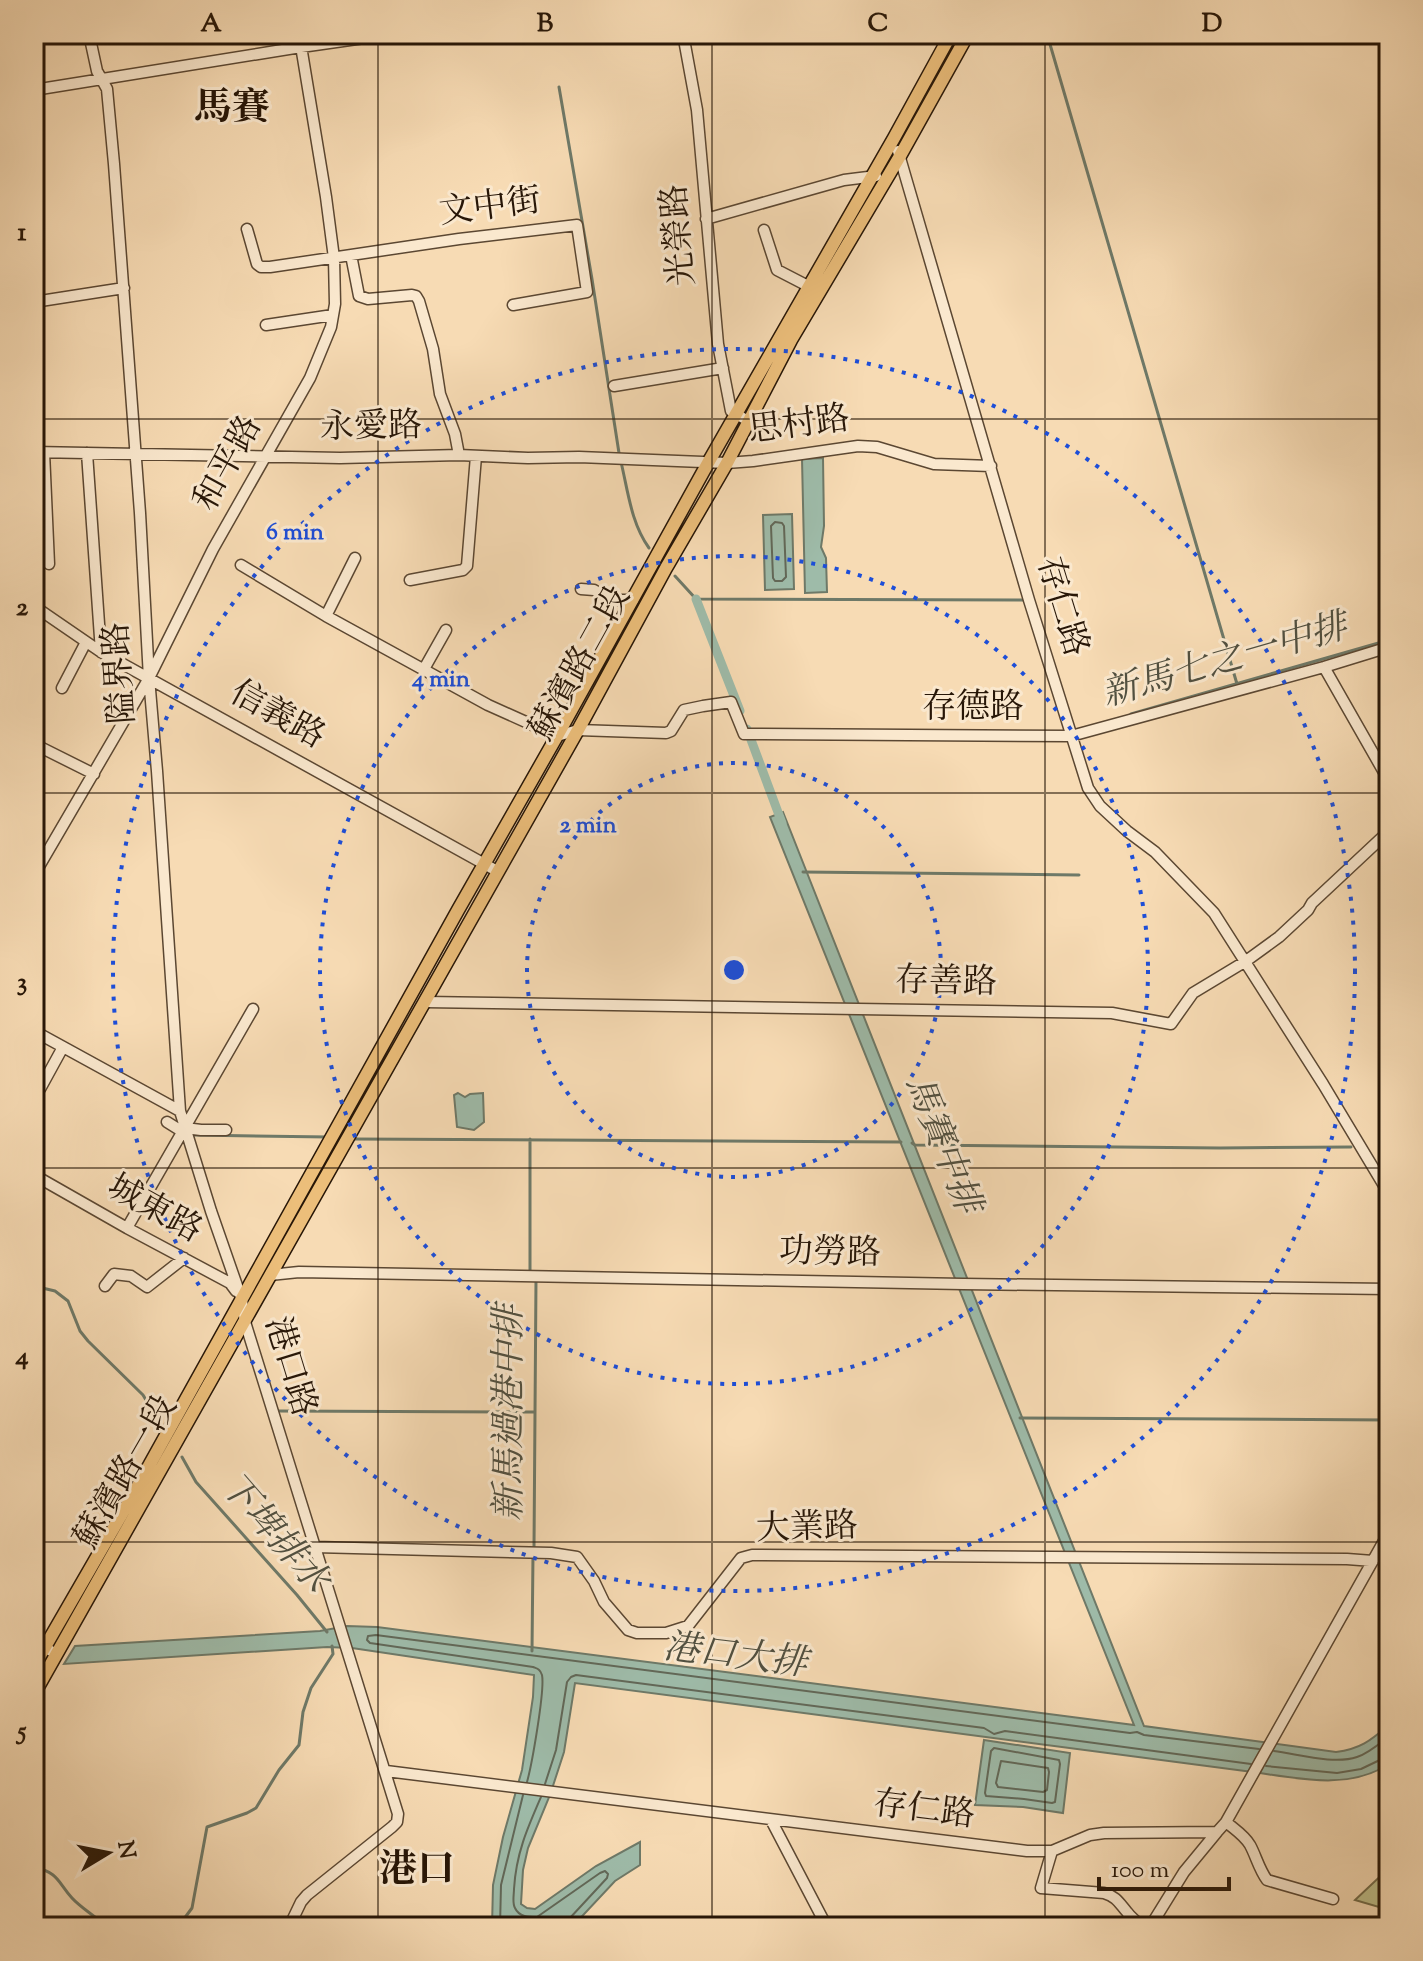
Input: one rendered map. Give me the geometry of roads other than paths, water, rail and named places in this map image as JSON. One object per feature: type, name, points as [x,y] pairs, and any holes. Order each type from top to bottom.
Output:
[{"type":"main road","name":"蘇濱路二段","points":[[242,1300],[708,463],[879,177],[894,138],[951,34]]},
{"type":"main road","name":"蘇濱路二段","points":[[245,1322],[727,463],[808,286],[879,177],[900,156],[968,34]]},
{"type":"main road","name":"蘇濱路一段","points":[[34,1694],[242,1300]]},
{"type":"main road","name":"蘇濱路一段","points":[[34,1666],[39,1644],[140,1494],[245,1322]]},
{"type":"street","name":"隘界路","points":[[89,34],[97,71],[107,89],[124,288],[180,1111],[184,1130]]},
{"type":"street","name":"和平路","points":[[34,875],[149,678],[213,549],[310,378],[331,327],[334,258],[299,34]]},
{"type":"street","points":[[34,90],[392,34]]},
{"type":"street","name":"光榮路","points":[[683,34],[697,110],[717,335],[731,411],[736,415]]},
{"type":"street","name":"存仁路","points":[[894,138],[1088,788],[1100,806],[1155,852],[1214,913],[1388,1188]]},
{"type":"street","points":[[706,219],[844,180],[879,177]]},
{"type":"street","name":"文中街","points":[[247,229],[254,260],[261,267],[270,267],[577,225],[587,292],[513,305]]},
{"type":"street","points":[[764,230],[777,270],[808,286]]},
{"type":"street","points":[[351,255],[359,296],[368,299],[412,295],[419,301],[433,349],[440,394],[455,434],[459,455]]},
{"type":"street","points":[[34,302],[124,288]]},
{"type":"street","points":[[266,325],[333,315]]},
{"type":"street","points":[[614,386],[723,368]]},
{"type":"street","points":[[736,415],[748,421]]},
{"type":"street","name":"思村路","points":[[708,463],[753,461],[858,446],[877,447],[934,464],[991,466]]},
{"type":"street","points":[[37,452],[49,564]]},
{"type":"street","name":"永愛路","points":[[37,452],[340,458],[459,455],[708,463]]},
{"type":"street","points":[[87,453],[101,652]]},
{"type":"street","points":[[410,580],[463,570],[467,566],[476,456]]},
{"type":"street","points":[[326,616],[355,558]]},
{"type":"street","points":[[241,565],[326,616],[488,705],[557,736],[578,730]]},
{"type":"street","points":[[581,589],[594,590],[611,600],[633,600]]},
{"type":"street","name":"信義路","points":[[34,606],[101,652],[497,871]]},
{"type":"street","points":[[424,669],[446,630]]},
{"type":"street","points":[[62,688],[86,642]]},
{"type":"street","name":"存德路","points":[[578,730],[666,733],[671,731],[684,710],[731,702],[744,734],[1071,736],[1389,647]]},
{"type":"street","points":[[1324,667],[1389,781]]},
{"type":"street","points":[[34,744],[94,774]]},
{"type":"street","name":"存善路","points":[[425,1002],[1112,1013],[1171,1024],[1193,993],[1279,937],[1389,831]]},
{"type":"street","points":[[127,1228],[253,1009]]},
{"type":"street","points":[[34,1031],[180,1111]]},
{"type":"street","points":[[40,1089],[63,1047]]},
{"type":"street","points":[[167,1122],[184,1130],[226,1130]]},
{"type":"street","name":"港口路","points":[[184,1130],[242,1300],[245,1322],[386,1771]]},
{"type":"street","name":"城東路","points":[[34,1175],[230,1283],[242,1300]]},
{"type":"street","points":[[105,1286],[114,1274],[131,1276],[147,1287],[184,1258]]},
{"type":"street","name":"功勞路","points":[[270,1275],[315,1272],[1389,1289]]},
{"type":"street","points":[[1052,1851],[1041,1888],[1112,1895],[1132,1918],[1147,1927],[1184,1872],[1226,1822],[1389,1532]]},
{"type":"street","name":"大業路","points":[[315,1547],[551,1553],[577,1557],[604,1602],[628,1630],[637,1633],[666,1633],[688,1626],[741,1558],[752,1555],[1373,1561]]},
{"type":"street","points":[[39,1644],[56,1655]]},
{"type":"street","points":[[289,1927],[307,1895],[397,1822],[397,1807],[386,1771]]},
{"type":"street","name":"存仁路","points":[[386,1771],[462,1784],[520,1788],[1027,1851],[1052,1851],[1090,1835],[1104,1833],[1217,1832]]},
{"type":"street","points":[[771,1820],[827,1927]]},
{"type":"street","points":[[1226,1822],[1245,1838],[1267,1880],[1333,1899]]},
{"type":"water","points":[[823,458],[824,526],[821,547],[826,558],[827,592],[805,593],[802,459]]},
{"type":"water","points":[[792,514],[794,589],[765,590],[763,515]]},
{"type":"water","points":[[783,812],[1144,1726],[1336,1752],[1364,1743],[1389,1725],[1389,1764],[1355,1778],[1300,1779],[575,1683],[564,1752],[528,1848],[521,1904],[535,1909],[596,1866],[640,1842],[640,1865],[615,1881],[572,1927],[492,1927],[493,1885],[522,1770],[534,1675],[327,1647],[64,1664],[75,1646],[320,1631],[347,1626],[377,1627],[1134,1725],[770,817]]},
{"type":"water","points":[[458,1093],[465,1097],[483,1093],[484,1122],[474,1130],[457,1127],[454,1095]]},
{"type":"water","points":[[984,1740],[1070,1753],[1063,1813],[975,1805]]},
{"type":"waterway","points":[[1047,34],[1237,684]]},
{"type":"waterway","points":[[559,87],[619,453]]},
{"type":"waterway","points":[[34,430],[41,447]]},
{"type":"waterway","points":[[621,462],[634,517],[649,548]]},
{"type":"waterway","points":[[675,576],[696,599],[1026,600]]},
{"type":"waterway","name":"馬賽中排","points":[[696,599],[740,711]]},
{"type":"waterway","name":"新馬七之一中排","points":[[1131,714],[1389,640]]},
{"type":"waterway","name":"馬賽中排","points":[[747,729],[782,823]]},
{"type":"waterway","points":[[803,872],[1079,875]]},
{"type":"waterway","points":[[193,1135],[329,1137]]},
{"type":"waterway","points":[[353,1139],[901,1142]]},
{"type":"waterway","name":"新馬過港中排","points":[[530,1139],[530,1272]]},
{"type":"waterway","points":[[912,1143],[1351,1147]]},
{"type":"waterway","name":"新馬過港中排","points":[[534,1547],[536,1279]]},
{"type":"waterway","name":"下埤排水","points":[[34,1286],[55,1291],[68,1301],[80,1331],[143,1395],[156,1417]]},
{"type":"waterway","points":[[277,1411],[534,1412]]},
{"type":"waterway","points":[[1020,1418],[1389,1420]]},
{"type":"waterway","name":"下埤排水","points":[[182,1457],[196,1482],[327,1632]]},
{"type":"waterway","name":"新馬過港中排","points":[[532,1651],[533,1554]]},
{"type":"waterway","points":[[178,1927],[192,1908],[207,1827],[256,1808],[279,1770],[299,1745],[303,1712],[311,1688],[333,1654],[332,1646]]},
{"type":"waterway","points":[[34,1867],[57,1878],[76,1902],[106,1927]]},
{"type":"district","name":"馬賽","points":[[232,110]]},
{"type":"district","name":"港口","points":[[417,1872]]},
{"type":"water label","name":"港口大排","points":[[735,1657]]}]
